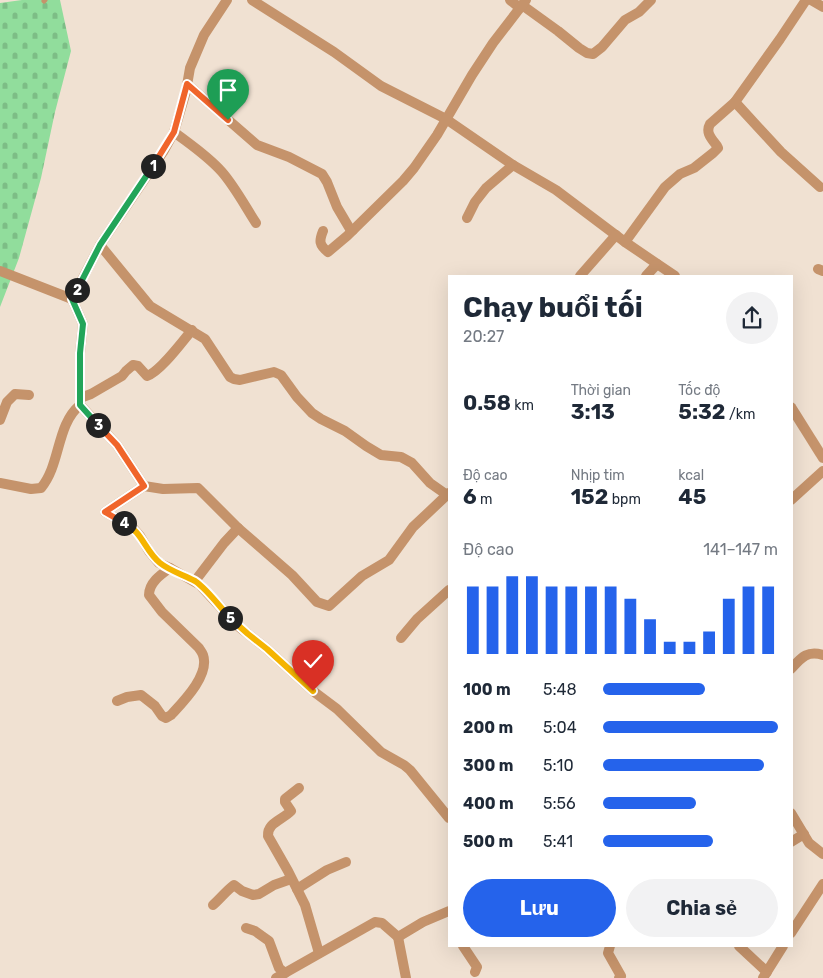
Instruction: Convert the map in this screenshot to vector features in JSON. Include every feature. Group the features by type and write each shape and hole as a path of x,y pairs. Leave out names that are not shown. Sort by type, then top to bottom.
{"street":[{"path":"72,299 100,245 174,132 190,68 204,35 228,0"},
{"path":"252,0 334,52 381,86 446,119 513,165 556,190 616,236 674,275"},
{"path":"510,0 523,4 579,48 593,54 602,47 625,20 639,12 651,0"},
{"path":"625,242 664,187 680,174 694,168 718,148 708,132 710,124 735,102 806,0"},
{"path":"811,0 823,7"},
{"path":"323,231 319,239 322,247 328,252 403,181 437,135 493,43 523,4"},
{"path":"187,84 257,145 289,157 322,174 337,207 350,229 353,230"},
{"path":"735,102 781,152 820,187"},
{"path":"174,132 223,173 256,223"},
{"path":"467,218 475,202 486,188 513,165"},
{"path":"581,275 616,236"},
{"path":"100,245 150,306 206,339 227,372 234,379 240,380 274,372 281,375 297,397 312,413 345,431 381,455 401,457 412,463 430,482 448,494 413,528 389,560 362,576 329,606 317,602 292,575 238,528 198,488 162,489 144,486 105,512 133,528 160,562 200,585 238,626 267,649 313,691 337,709 381,752 410,770 448,817"},
{"path":"647,275 658,264"},
{"path":"0,271 72,299 83,324 80,353 80,402 117,445 144,486"},
{"path":"0,483 31,489 41,488 51,471 66,425 80,402 122,376 133,365 138,366 147,376 151,374 168,358 192,330"},
{"path":"0,420 7,402 15,394 29,395"},
{"path":"793,410 823,458"},
{"path":"793,498 823,471"},
{"path":"195,581 238,528"},
{"path":"117,701 141,695 166,718 193,691 204,666 203,655 199,648 162,612 149,595 151,585 170,568"},
{"path":"401,638 417,619 448,591"},
{"path":"793,668 801,658 814,652 823,655"},
{"path":"299,788 285,799 291,810 270,826 268,836 297,889 320,953"},
{"path":"793,816 809,843 823,854"},
{"path":"793,841 804,834"},
{"path":"297,889 327,870 346,862"},
{"path":"213,905 234,885 242,891 259,894 274,885 292,879"},
{"path":"793,930 823,884"},
{"path":"398,937 423,922 448,911"},
{"path":"246,928 269,941 281,976 376,922 382,924 398,937 406,978"},
{"path":"464,947 477,967 475,972"},
{"path":"610,947 608,953 621,976 619,978"},
{"path":"740,947 765,975 782,947"}],"green space":[{"path":"22,0 60,0 71,51 55,112 41,178 19,258 0,307 0,3"}],"route":[{"path":"228,120 187,84 174,132 100,245 72,299 83,324 80,353 80,405 117,445 144,486 105,512 133,528 160,562 200,585 238,626 267,649 313,691"}]}
